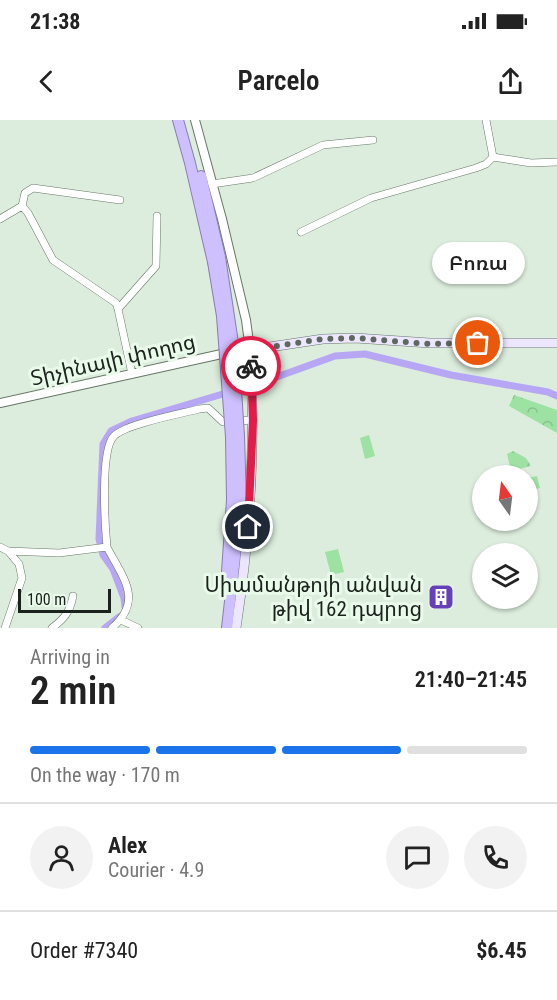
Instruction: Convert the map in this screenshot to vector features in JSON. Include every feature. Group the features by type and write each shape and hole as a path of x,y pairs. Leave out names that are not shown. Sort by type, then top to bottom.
{"highway":[{"path":"178,120 217,260"},
{"path":"185,120 205,191 233,343 235,436 226,580 220,628"},
{"path":"227,628 242,503 235,436"}],"main road":[{"name":"Տիչինայի փողոց","path":"250,350 323,339 355,338 430,344 557,343"},
{"path":"236,628 242,594 250,504 253,398 250,350"}],"street":[{"path":"195,120 246,320 250,350"},
{"path":"486,120 494,158"},
{"path":"212,184 253,178 323,145 373,140"},
{"path":"300,232 371,198 476,168 494,158 531,163 557,162"},
{"path":"0,219 22,206 25,194 33,188 120,200"},
{"path":"22,206 53,260 116,303 132,374"},
{"path":"118,309 156,266 157,216"},
{"name":"Տիչինայի փողոց","path":"0,403 235,351 250,350"},
{"path":"112,628 128,611 130,601 129,594 103,548 106,456 115,435 133,427 208,408 223,422 253,420"},
{"path":"0,547 8,551 59,554 103,548"},
{"path":"5,628 22,578 19,564 8,551"},
{"path":"52,628 70,609 72,596"},
{"path":"121,620 138,628"}],"green space":[{"path":"514,395 557,410 557,433 509,406"},
{"path":"369,435 375,456 365,459 360,438"},
{"path":"513,451 526,458 530,465 510,465 507,454"},
{"path":"338,549 344,572 331,575 325,552"}],"waterway":[{"path":"125,607 113,569 103,555 99,539 103,444 111,431 132,421 260,383 335,356 365,354 451,375 548,392 557,396"},
{"path":"105,628 119,617"}],"way so far":[{"path":"251,366 250,350 323,339 355,338 430,344 478,343"}],"place":[{"name":"Բոռա","path":"478,343"},
{"name":"Սիամանթոյի անվան թիվ 162 դպրոց","path":"441,597"}],"route":[{"path":"248,527 253,420 251,366"}]}
